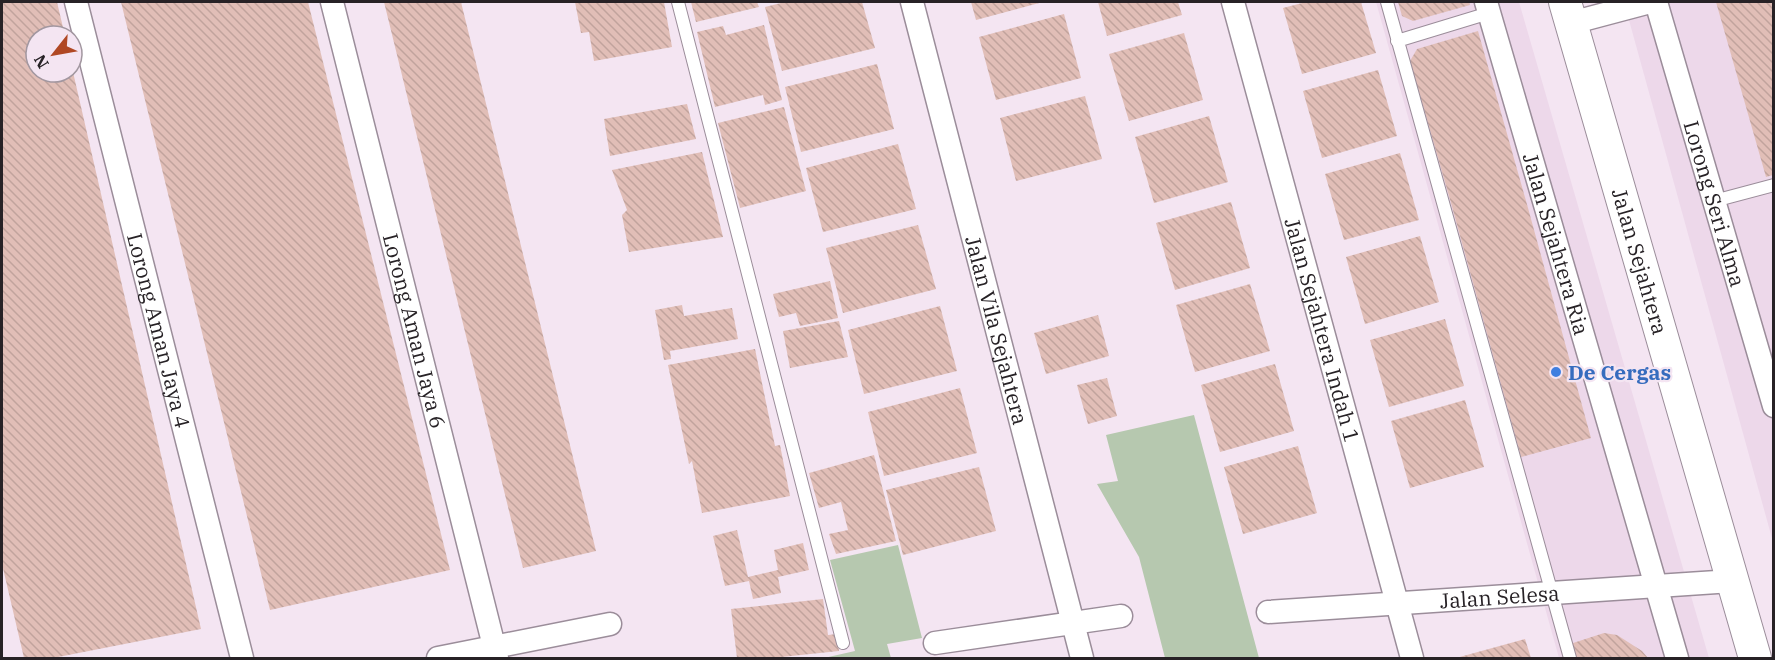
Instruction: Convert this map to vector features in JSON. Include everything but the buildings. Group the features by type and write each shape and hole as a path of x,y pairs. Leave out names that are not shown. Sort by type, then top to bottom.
{"main road":[{"name":"Jalan Sejahtera","path":"1568,12 1755,658"}],"street":[{"name":"Lorong Aman Jaya 4","path":"76,2 242,658"},
{"name":"Lorong Aman Jaya 6","path":"332,2 496,653"},
{"name":"Jalan Vila Sejahtera","path":"912,2 1082,658"},
{"name":"Jalan Sejahtera Indah 1","path":"1233,2 1412,658"},
{"path":"1568,12 1650,2"},
{"name":"Lorong Seri Alma","path":"1656,2 1773,406"},
{"name":"Jalan Sejahtera Ria","path":"1488,7 1677,658"},
{"name":"Jalan Selesa","path":"1268,612 1732,580"},
{"path":"935,643 1121,616"},
{"path":"438,658 496,653 610,624"}],"lane":[{"path":"678,2 843,643"},
{"path":"1387,2 1570,658"},
{"path":"1397,41 1488,7"},
{"path":"1714,201 1773,185"}],"shaded area":[{"path":"1376,2 1519,2 1709,658 1559,658"},
{"path":"1624,2 1773,2 1773,542"}],"green space":[{"path":"1194,415 1259,658 1165,658 1139,557 1097,484 1118,481 1106,435"},
{"path":"898,545 922,638 887,644 891,658 824,658 855,651 830,560"}],"place":[{"name":"De Cergas","path":"1556,372"}]}
